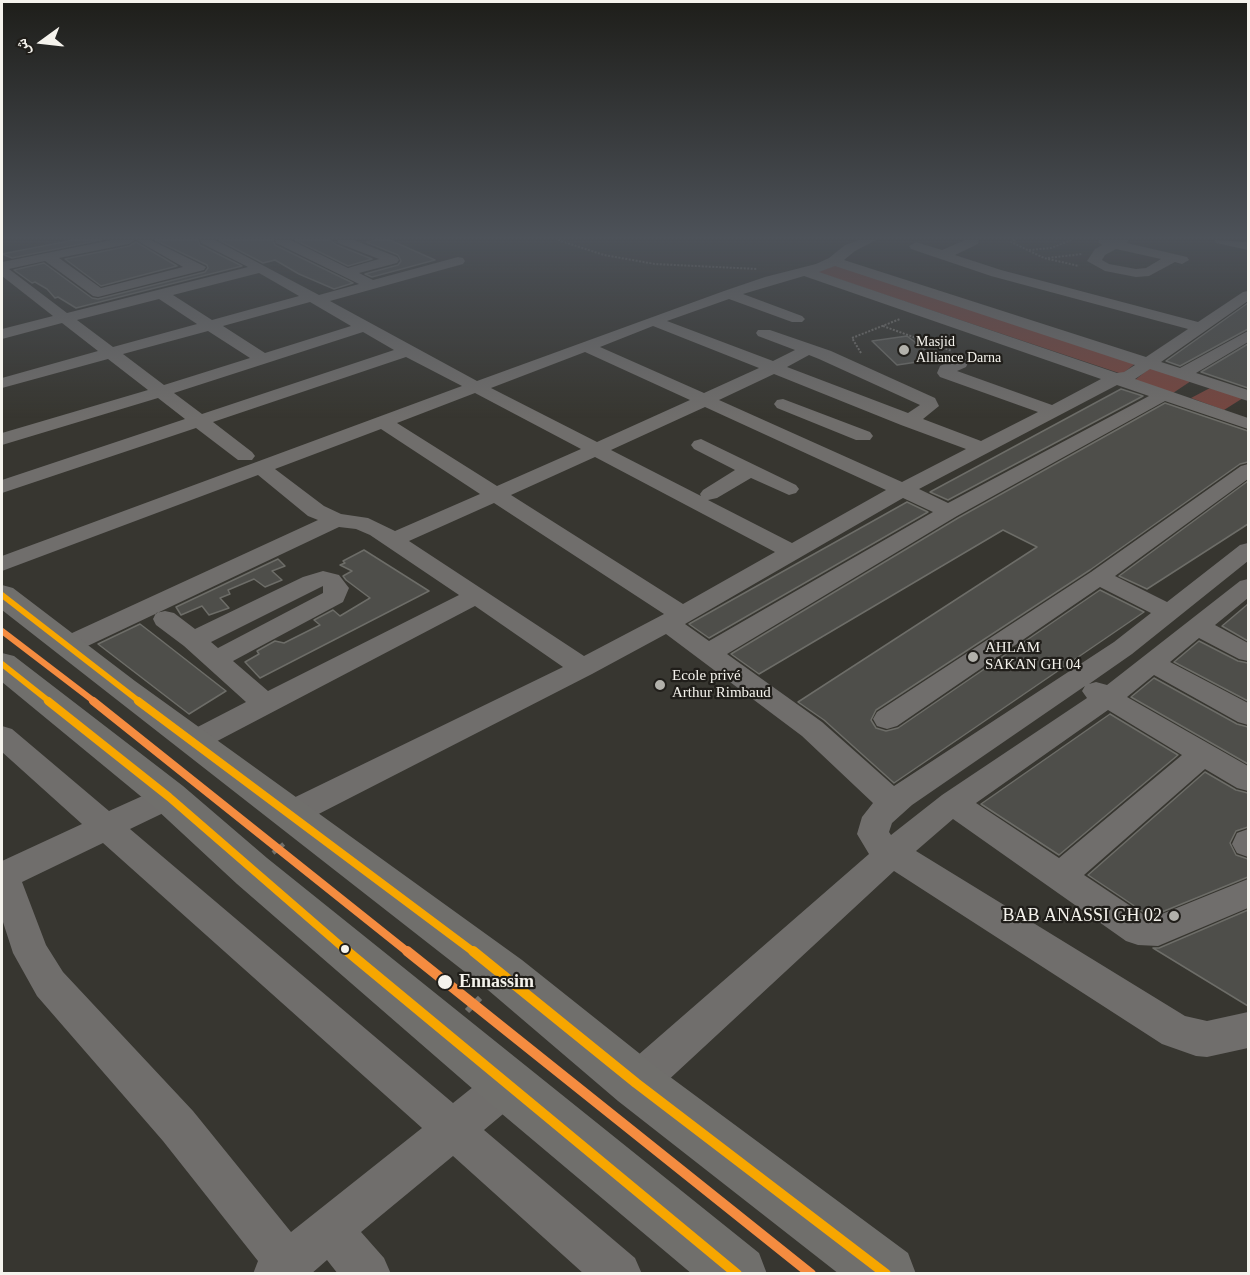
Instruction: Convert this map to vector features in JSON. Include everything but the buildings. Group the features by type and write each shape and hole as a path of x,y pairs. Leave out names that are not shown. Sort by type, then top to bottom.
{"main road":[{"path":"2,595 505,975 636,1083 887,1274"},
{"path":"2,664 170,797 252,871 738,1274"}],"street":[{"path":"41,300 252,461 304,504 336,520 360,523 378,530 583,668"},
{"path":"48,305 71,300"},
{"path":"2,334 145,300"},
{"path":"170,300 263,359"},
{"path":"2,383 309,300"},
{"path":"317,300 407,351 475,382 799,548"},
{"path":"2,549 714,300"},
{"path":"744,300 796,319"},
{"path":"884,300 1248,424"},
{"path":"954,300 1248,396"},
{"path":"1096,300 1200,327"},
{"path":"300,819 738,585 900,491 1117,378 1129,376 1241,300"},
{"path":"653,321 982,448"},
{"path":"2,439 161,392 363,327"},
{"path":"764,333 808,349 929,402 930,405 826,456"},
{"path":"1182,374 1248,336"},
{"path":"585,346 948,511"},
{"path":"393,540 773,368 808,349"},
{"path":"2,487 407,351"},
{"path":"960,363 946,370 946,373 1053,411"},
{"path":"709,653 948,511 1204,381"},
{"path":"2,564 252,461 381,421 475,382"},
{"path":"1228,416 1248,403"},
{"path":"783,404 863,436"},
{"path":"381,421 494,494 675,619 709,653 812,729 893,803"},
{"path":"701,445 789,489"},
{"path":"602,446 710,494 799,548"},
{"path":"710,494 749,470"},
{"path":"887,719 1099,577 1248,470"},
{"path":"68,645 336,520"},
{"path":"1247,553 1123,648 893,803 878,817 873,834 880,844 892,853 1174,1030 1196,1038 1207,1039 1248,1030"},
{"path":"1099,577 1168,612"},
{"path":"193,640 311,582 323,578 331,580 337,588 334,597 216,660"},
{"path":"636,1083 928,821 1107,698 1196,626 1244,594"},
{"path":"194,741 476,596"},
{"path":"165,619 193,640 265,704"},
{"path":"1196,626 1248,653"},
{"path":"1152,663 1248,714"},
{"path":"1076,679 1248,780"},
{"path":"2,736 619,1274"},
{"path":"1059,877 1203,754"},
{"path":"170,797 2,875 31,953 50,984 178,1126 282,1268 507,1084"},
{"path":"953,803 1138,930 1158,931 1248,892"},
{"path":"330,1229 368,1274"}],"path":[{"path":"863,357 851,339 922,311"},
{"path":"882,326 955,352 960,357 960,363"},
{"path":"252,871 300,819"},
{"path":"445,1032 505,975"}],"shaded area":[{"path":"899,300 942,300 1136,363 1122,374"},
{"path":"1150,368 1191,381 1173,393 1135,380"},
{"path":"1210,388 1243,398 1224,410 1191,398"}],"transit line":[{"path":"2,595 123,689 505,975 636,1083 886,1274"},
{"path":"2,631 35,654 811,1274"},
{"path":"2,664 169,797 252,871 737,1274"}],"place":[{"name":"Masjid Alliance Darna","path":"904,350"},
{"name":"AHLAM SAKAN GH 04","path":"973,657"},
{"name":"Ecole privé Arthur Rimbaud","path":"660,685"},
{"name":"BAB ANASSI GH 02","path":"1174,916"},
{"name":"Ennassim","path":"445,982"}]}
